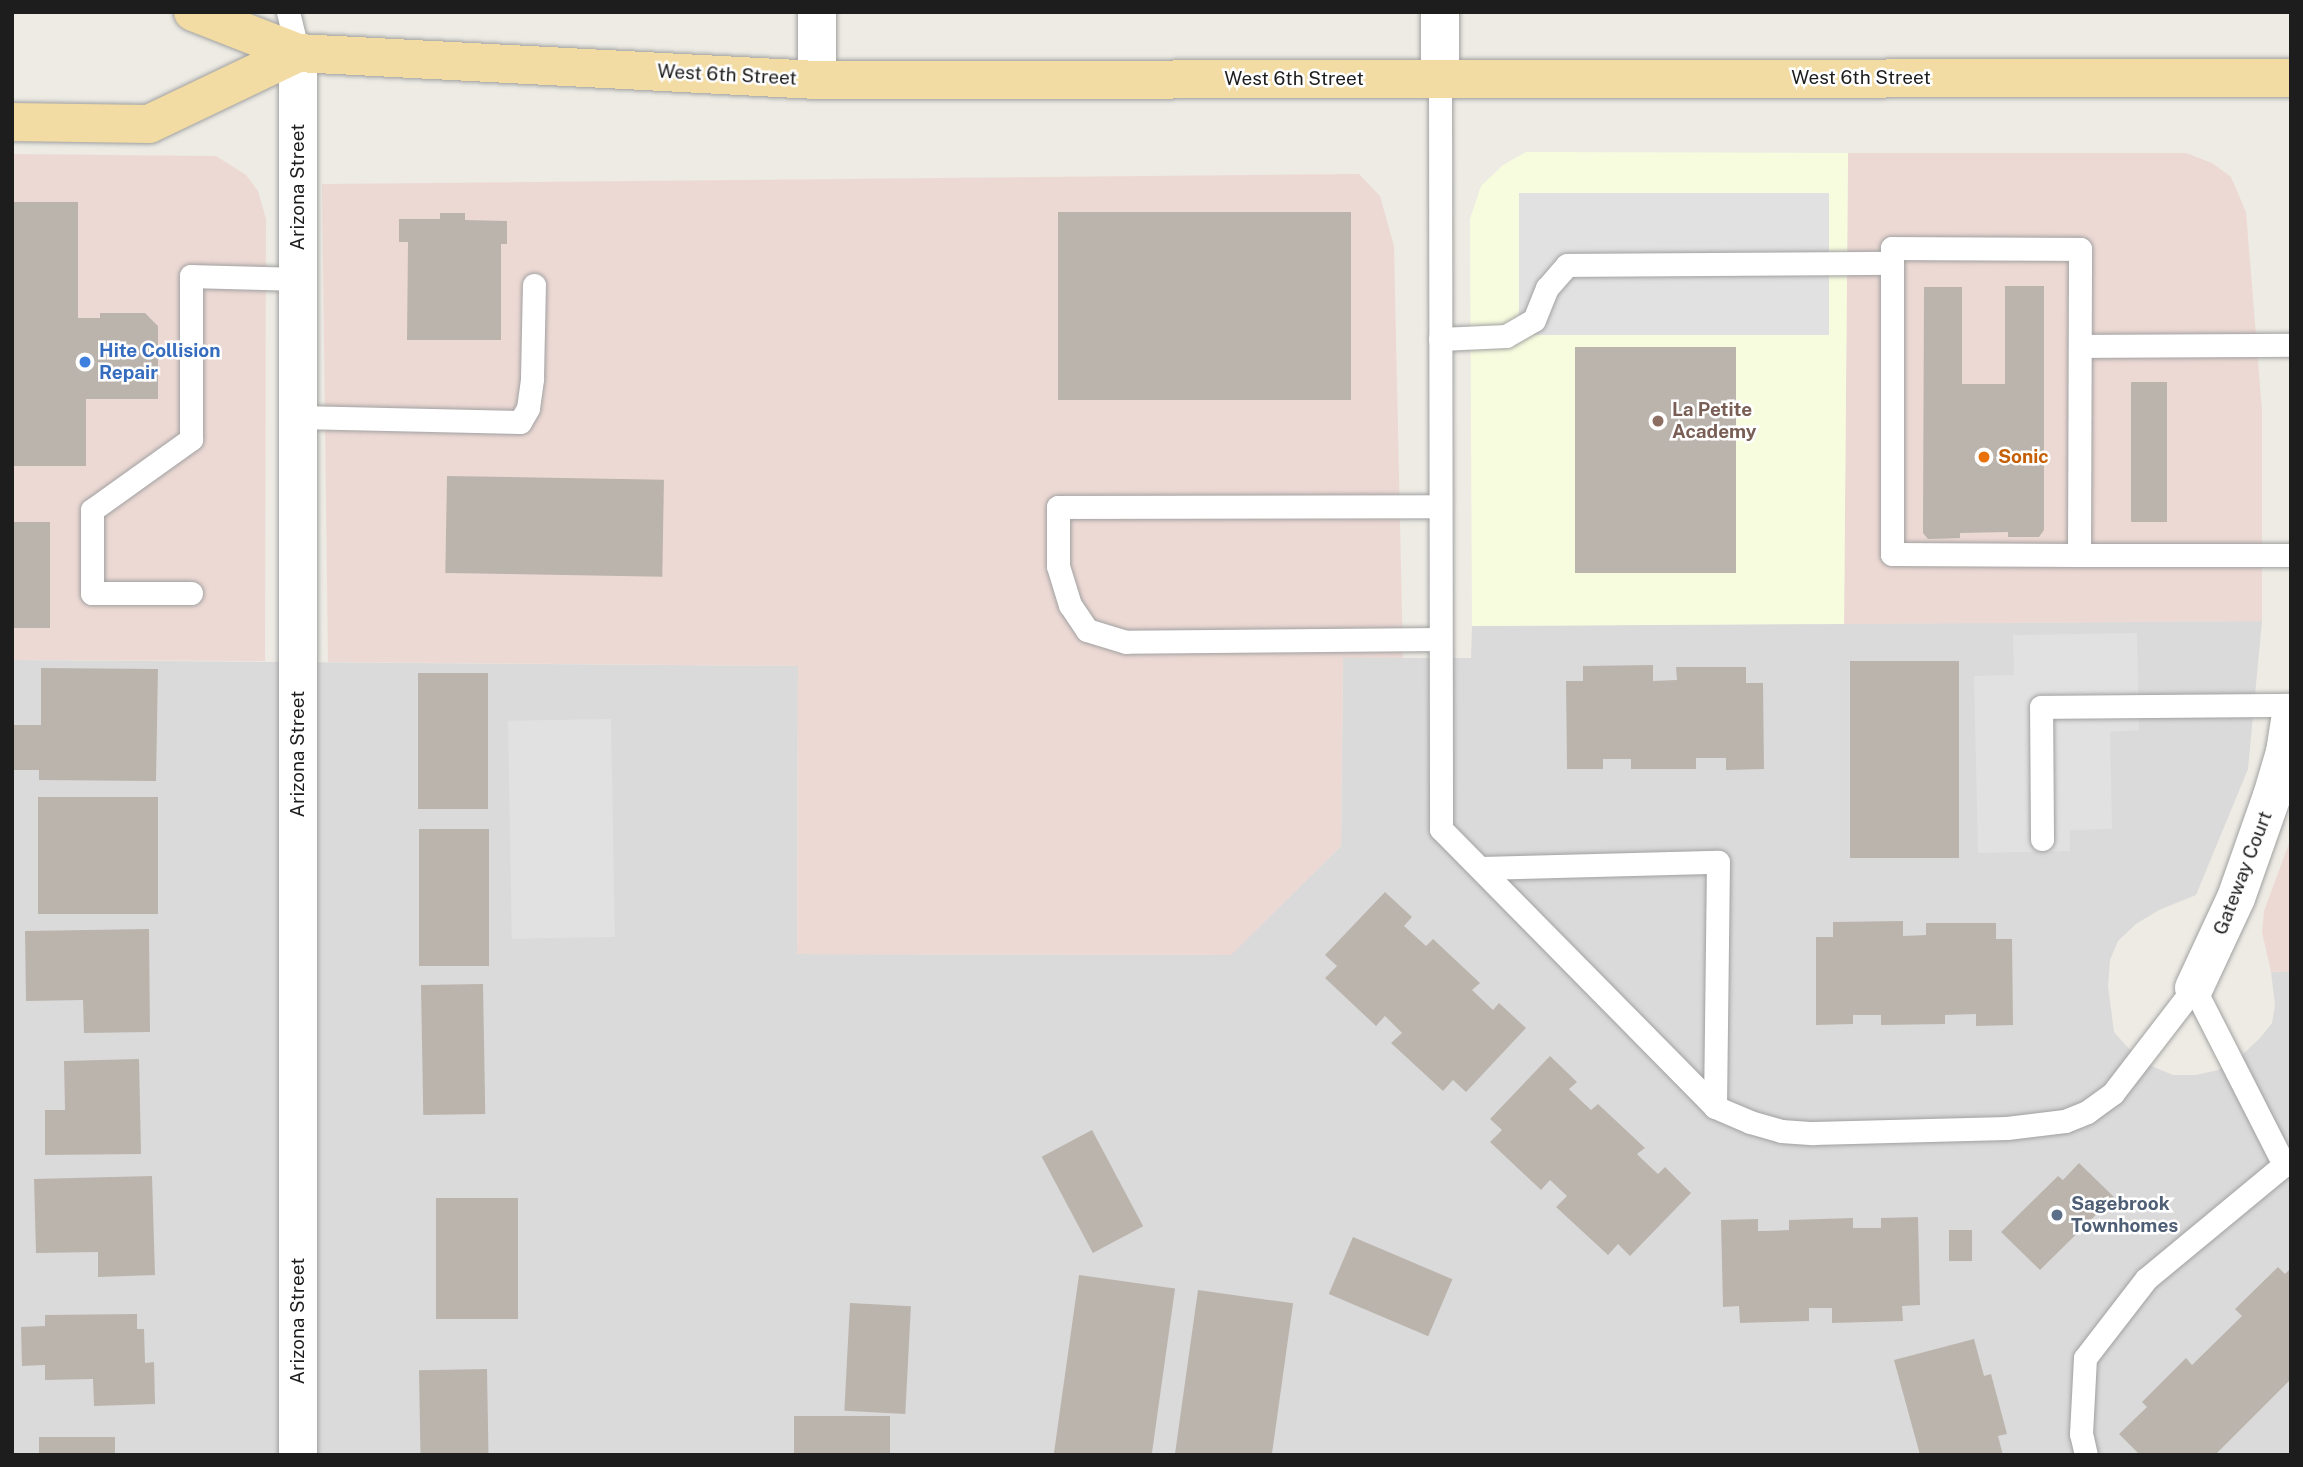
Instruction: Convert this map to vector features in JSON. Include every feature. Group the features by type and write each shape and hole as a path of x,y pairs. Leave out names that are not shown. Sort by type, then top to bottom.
{"main road":[{"name":"West 6th Street","path":"193,12 298,53 817,80 2291,78"},
{"name":"West 6th Street","path":"12,122 149,124 298,53"}],"street":[{"path":"817,12 817,80"},
{"path":"1440,12 1440,79"},
{"name":"Arizona Street","path":"298,53 298,1455"},
{"name":"Gateway Court","path":"2194,988 2236,898 2259,834 2285,752 2291,714"}],"lane":[{"path":"288,12 298,53"},
{"path":"298,53 306,12"},
{"path":"1440,79 1441,829 1715,1107 1764,1127 1813,1133 2007,1128 2065,1121 2087,1112 2113,1093 2194,988 2287,1165 2146,1279 2085,1358 2081,1434 2086,1455"},
{"path":"2079,555 2080,249 1892,248 1892,554 2079,555 2291,555"},
{"path":"1440,339 1506,336 1534,320 1547,288 1567,265 1892,263"},
{"path":"191,593 92,593 92,510 191,439 191,276 298,279"},
{"path":"298,417 520,422 528,408 532,378 534,285"},
{"path":"2080,346 2291,345"},
{"path":"1439,639 1126,642 1087,630 1070,605 1058,566 1058,507 1440,506"},
{"path":"2042,839 2041,707 2291,705"},
{"path":"1481,868 1718,862 1715,1107"}],"shaded area":[{"name":"La Petite Academy","path":"1526,152 1848,153 1844,624 1472,626 1470,219 1481,186 1503,165"},
{"path":"1848,153 2186,153 2212,163 2231,177 2246,212 2262,410 2262,621 1844,624"},
{"path":"12,154 216,156 246,175 258,191 266,219 265,661 12,660"},
{"path":"1359,174 1380,196 1394,246 1403,658 1343,658 1341,846 1231,955 797,954 798,666 328,662 322,184"},
{"path":"1519,193 1829,193 1829,335 1519,335"},
{"path":"2262,621 2248,769 2196,895 2159,910 2136,924 2118,941 2110,960 2108,986 2114,1032 2130,1050 2149,1065 2173,1075 2196,1075 2218,1070 2241,1056 2260,1038 2272,1023 2275,1005 2271,972 2291,971 2291,1455 12,1455 12,660 798,666 797,954 1230,955 1341,846 1343,658 1471,658 1472,626"},
{"path":"2137,633 2139,730 2110,732 2112,829 2070,830 2070,851 1978,853 1974,676 2014,675 2013,635"},
{"path":"611,719 615,937 512,939 508,721"},
{"path":"2291,838 2291,971 2271,972 2262,932 2264,911"}],"building":[{"name":"Hite Collision Repair","path":"12,202 78,202 78,318 100,318 100,313 145,313 158,326 158,399 86,399 86,466 12,466"},
{"path":"1058,212 1351,212 1351,400 1058,400"},
{"path":"440,213 465,213 465,220 507,221 507,244 501,244 501,340 407,340 408,242 399,242 399,219 440,219"},
{"name":"Sonic","path":"2005,286 2044,286 2044,530 2039,537 2008,537 2008,532 1960,533 1960,538 1928,539 1923,533 1924,287 1962,287 1962,384 2005,384"},
{"path":"1575,347 1736,347 1736,573 1575,573"},
{"path":"2131,382 2167,382 2167,522 2131,522"},
{"path":"447,476 664,480 662,577 445,573"},
{"path":"12,522 50,522 50,628 12,628"},
{"path":"1850,661 1959,661 1959,858 1850,858"},
{"path":"1653,665 1653,681 1677,680 1676,667 1746,667 1746,683 1763,683 1764,769 1726,770 1726,758 1696,758 1696,769 1631,769 1631,759 1603,759 1603,769 1567,769 1566,681 1583,681 1583,666"},
{"path":"41,668 158,669 156,781 39,780 39,770 12,770 12,725 41,725"},
{"path":"418,673 488,673 488,809 418,809"},
{"path":"38,797 158,797 158,914 38,914"},
{"path":"419,829 489,829 489,966 419,966"},
{"path":"1385,892 1412,917 1404,926 1426,946 1433,939 1480,983 1472,990 1493,1010 1499,1003 1526,1028 1466,1092 1453,1080 1443,1091 1391,1043 1402,1033 1385,1016 1376,1026 1325,978 1337,966 1325,955"},
{"path":"1903,921 1903,936 1926,935 1926,923 1996,923 1996,939 2012,939 2013,1025 1976,1026 1976,1014 1945,1015 1945,1024 1881,1025 1881,1015 1853,1015 1853,1024 1816,1025 1816,937 1833,937 1833,922"},
{"path":"149,929 150,1032 84,1033 83,1000 26,1001 25,931"},
{"path":"483,984 485,1114 423,1115 421,985"},
{"path":"1550,1056 1577,1082 1569,1089 1574,1094 1591,1110 1598,1104 1645,1148 1637,1154 1643,1160 1658,1174 1665,1167 1691,1193 1630,1256 1618,1244 1608,1255 1556,1207 1567,1196 1550,1180 1541,1190 1490,1142 1502,1130 1490,1119"},
{"path":"139,1059 141,1154 45,1155 45,1110 65,1110 64,1061"},
{"path":"1092,1130 1143,1226 1093,1253 1042,1157"},
{"name":"Sagebrook Townhomes","path":"2079,1163 2114,1197 2040,1270 2001,1232 2058,1176 2063,1180"},
{"path":"152,1176 155,1275 98,1277 98,1252 36,1253 34,1179"},
{"path":"436,1198 518,1198 518,1319 436,1319"},
{"path":"1918,1217 1920,1305 1902,1306 1903,1321 1832,1323 1832,1308 1809,1308 1809,1321 1740,1323 1739,1306 1723,1307 1721,1220 1758,1219 1758,1231 1765,1231 1789,1230 1789,1220 1853,1218 1853,1228 1881,1228 1881,1218"},
{"path":"1949,1230 1972,1230 1972,1261 1949,1261"},
{"path":"1353,1237 1452,1279 1428,1336 1329,1294"},
{"path":"2278,1267 2285,1274 2291,1268 2291,1379 2215,1455 2140,1455 2119,1434 2147,1407 2142,1402 2186,1358 2192,1365 2242,1316 2235,1309"},
{"path":"1079,1275 1175,1288 1152,1455 1054,1454"},
{"path":"1198,1290 1293,1303 1272,1455 1175,1454"},
{"path":"850,1303 911,1306 905,1414 844,1411"},
{"path":"137,1314 137,1329 144,1329 145,1363 154,1362 155,1404 94,1406 93,1379 45,1380 45,1365 22,1366 21,1327 45,1326 45,1315"},
{"path":"1974,1339 1984,1376 1991,1374 2007,1434 1998,1436 2003,1455 1920,1455 1894,1360"},
{"path":"487,1369 489,1455 420,1455 419,1370"},
{"path":"794,1416 890,1416 890,1455 794,1455"},
{"path":"39,1437 115,1437 115,1455 39,1455"}],"place":[{"name":"Hite Collision Repair","path":"85,362"},
{"name":"La Petite Academy","path":"1658,421"},
{"name":"Sonic","path":"1984,457"},
{"name":"Sagebrook Townhomes","path":"2057,1215"}]}
